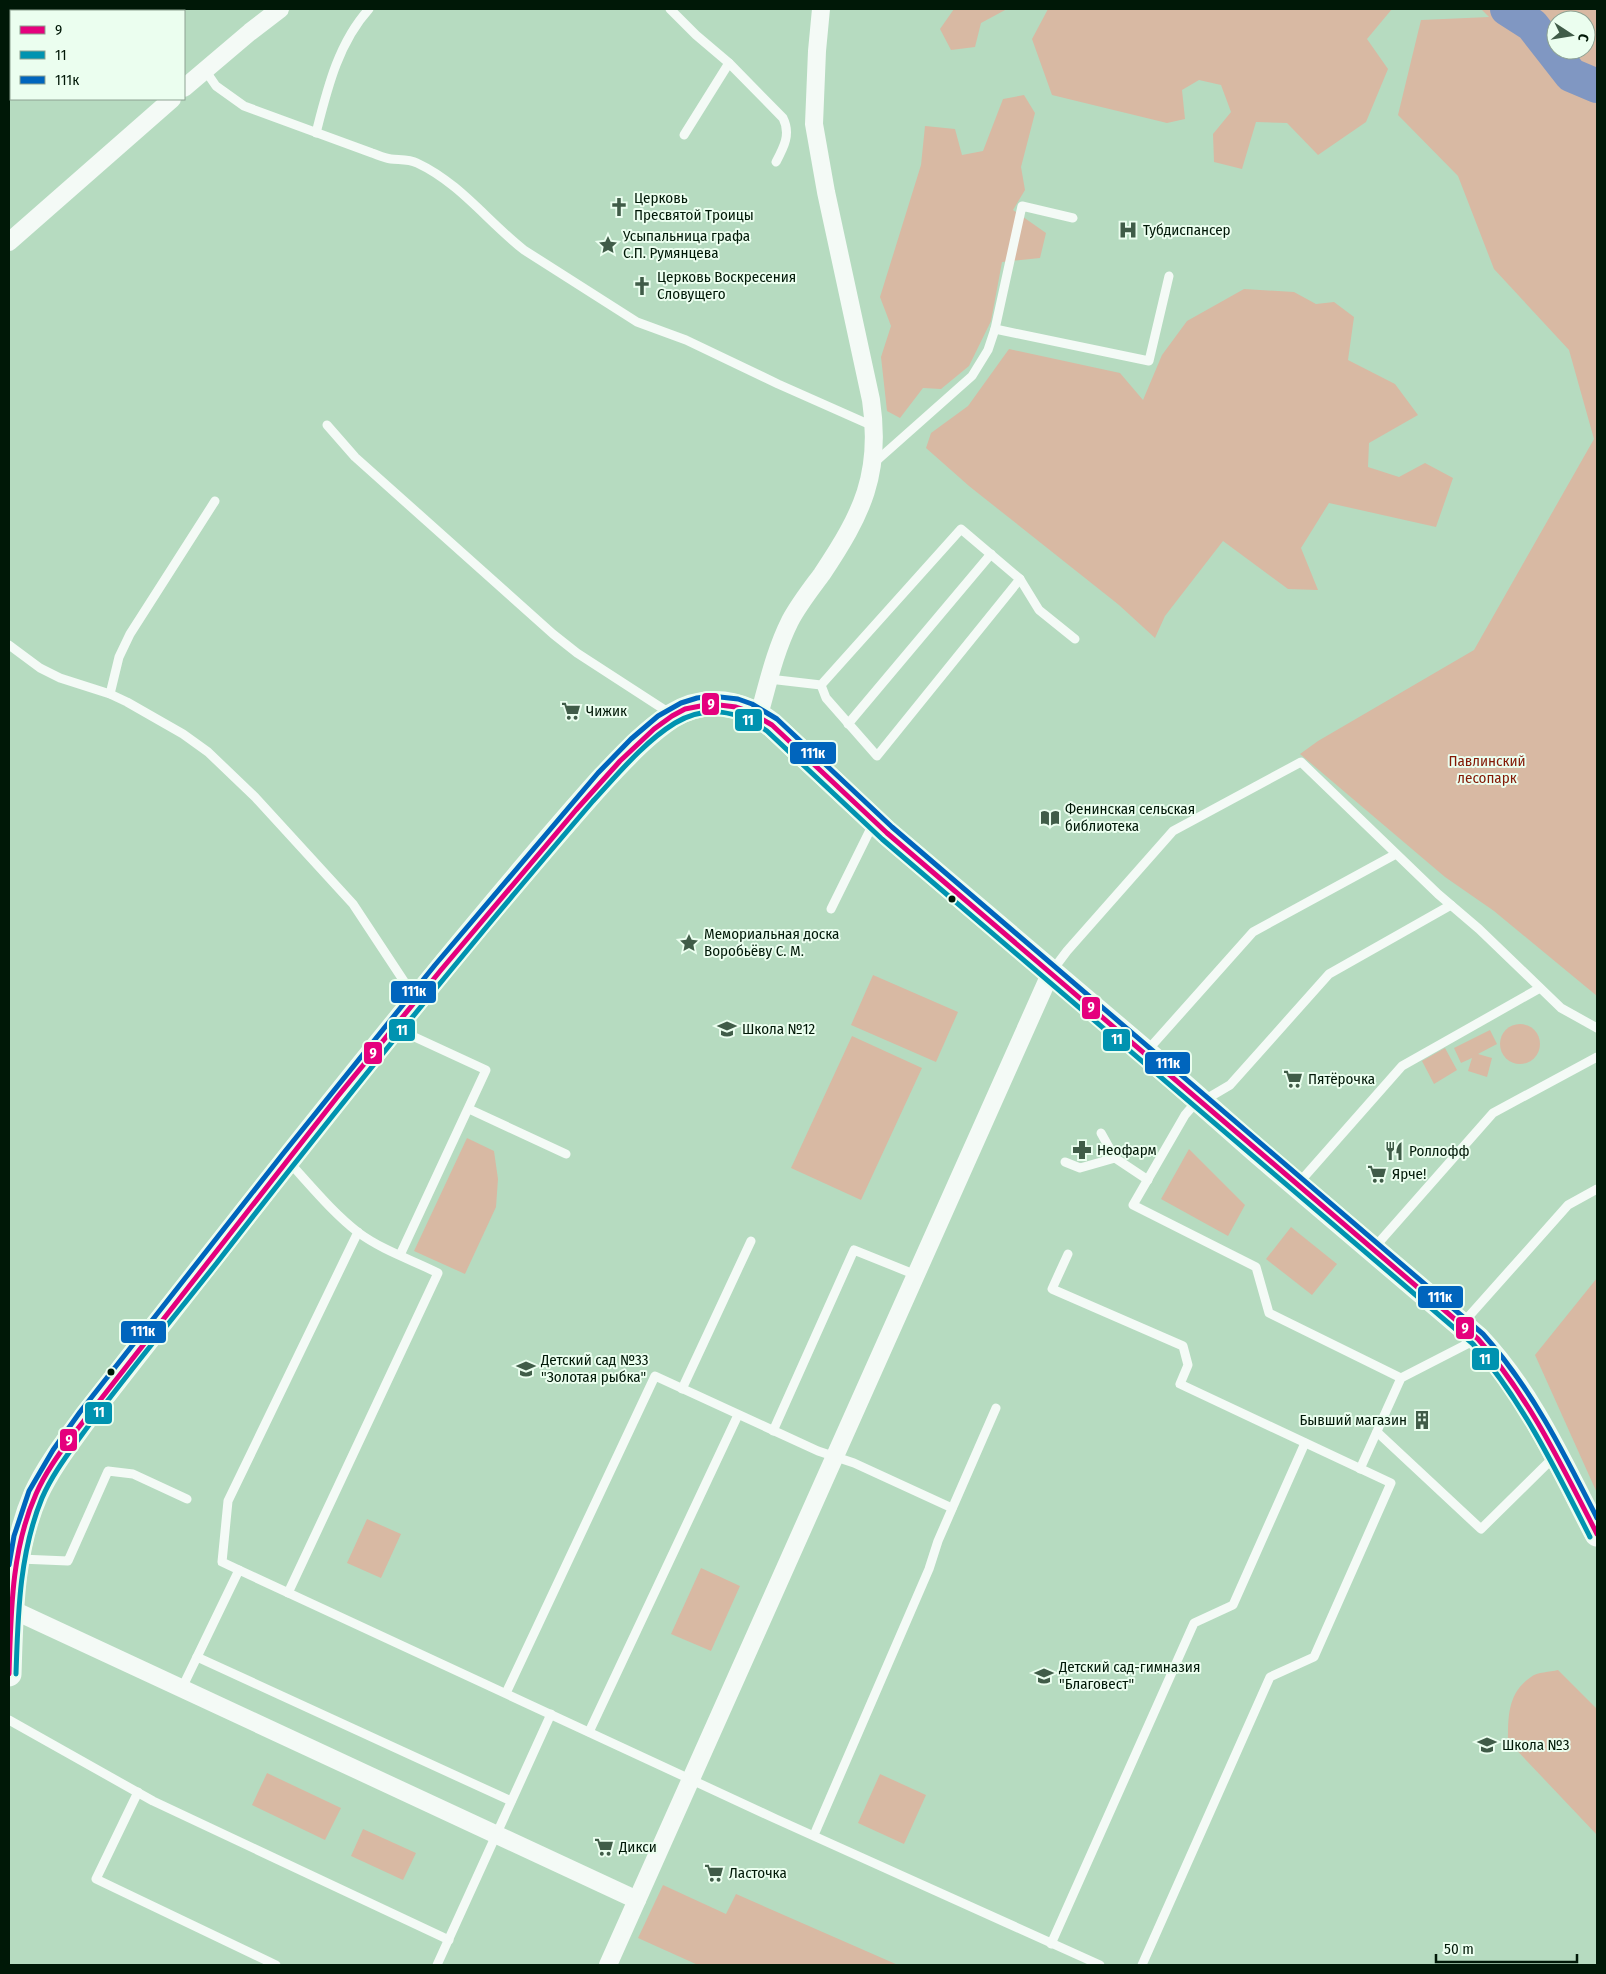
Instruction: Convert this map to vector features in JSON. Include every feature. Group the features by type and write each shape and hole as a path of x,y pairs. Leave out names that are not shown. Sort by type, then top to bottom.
{"main road":[{"path":"9,1674 11,1609 17,1559 30,1510 37,1493 58,1457 86,1417 394,1027 590,793 624,757 653,730 673,715 694,705 715,702 744,708 759,715 789,740 875,821 1470,1332 1497,1359 1512,1380 1556,1455 1597,1534"}],"street":[{"path":"185,87 280,9"},
{"path":"759,715 776,652 791,620 843,542 862,504 874,463 875,428 871,400 824,185 814,124 817,51 822,9"},
{"path":"9,242 171,100"},
{"path":"608,1965 1051,972"},
{"path":"11,1609 637,1900"}],"lane":[{"path":"316,133 326,93 344,46 369,9"},
{"path":"670,9 696,35 729,63 783,118 787,127 786,142 776,162"},
{"path":"684,135 729,63"},
{"path":"205,70 216,86 227,96 244,106 372,154 390,159 410,160 417,163 452,185 476,205 509,239 524,250 637,322 686,340 875,428"},
{"path":"874,463 972,376 988,350 996,329 1022,206 1073,218"},
{"path":"996,329 1149,361 1169,276"},
{"path":"327,424 355,457 553,634 577,653 673,715"},
{"path":"110,694 119,657 130,634 215,501"},
{"path":"820,685 961,529 1020,578 1039,610 1075,639"},
{"path":"848,724 991,554"},
{"path":"820,685 826,698 877,756 1020,578"},
{"path":"9,645 40,668 60,678 110,694 183,734 228,770 354,904 416,1000"},
{"path":"769,679 820,685"},
{"path":"1051,972 1067,951 1173,831 1301,762 1396,854 1479,929 1561,1008 1597,1028"},
{"path":"831,909 875,821"},
{"path":"1146,1052 1253,932 1396,854"},
{"path":"1401,1378 1269,1313 1256,1266 1133,1204 1185,1114 1230,1085 1329,974 1451,905"},
{"path":"1297,1185 1402,1066 1540,988"},
{"path":"394,1027 486,1070 400,1255"},
{"path":"1373,1248 1493,1113 1597,1057"},
{"path":"468,1108 566,1154"},
{"path":"1101,1133 1115,1158 1148,1180"},
{"path":"1065,1162 1080,1168 1115,1158"},
{"path":"288,1160 322,1199 358,1232 376,1244 438,1273 288,1593"},
{"path":"1360,1469 1401,1378 1470,1332 1568,1205 1597,1189"},
{"path":"358,1232 228,1502 222,1562 1100,1965"},
{"path":"682,1389 751,1241"},
{"path":"773,1431 854,1250 916,1275"},
{"path":"1068,1254 1052,1289 1182,1346 1188,1365 1180,1384 1390,1483 1314,1656 1270,1677 1142,1965"},
{"path":"506,1693 655,1376 773,1431 854,1463 952,1508"},
{"path":"814,1835 929,1569 938,1540 996,1408"},
{"path":"589,1732 738,1415"},
{"path":"1377,1432 1481,1529 1556,1455"},
{"path":"1051,1944 1194,1623 1233,1605 1305,1443"},
{"path":"17,1559 68,1561 108,1471 133,1474 187,1499"},
{"path":"182,1688 239,1570"},
{"path":"196,1657 512,1801"},
{"path":"437,1965 550,1714"},
{"path":"9,1720 153,1801 449,1940"},
{"path":"138,1792 96,1879 276,1965"}],"green space":[{"path":"954,9 1007,9 981,23 975,47 951,50 940,29"},
{"path":"1048,9 1392,9 1367,39 1388,69 1366,122 1318,155 1287,123 1256,122 1242,169 1214,162 1213,134 1231,112 1221,85 1199,80 1182,90 1185,119 1167,123 1052,95 1032,39"},
{"name":"Павлинский лесопарк","path":"1481,9 1597,9 1597,996 1494,911 1445,877 1300,754 1318,741 1474,650 1594,439 1569,350 1494,269 1458,176 1398,115 1421,20 1489,17"},
{"path":"1024,95 1035,113 1021,167 1025,190 1013,210 1046,233 1040,258 1002,262 991,321 969,366 941,389 923,388 900,418 887,411 881,357 891,326 880,297 921,165 925,126 955,129 962,155 983,151 1003,99"},
{"path":"1244,289 1294,292 1316,304 1334,302 1354,317 1348,360 1395,384 1418,415 1369,443 1368,467 1399,477 1425,463 1453,478 1436,527 1329,503 1301,548 1318,590 1288,589 1223,541 1165,616 1155,638 1119,605 969,486 926,448 931,433 968,406 1009,349 1120,373 1143,400 1162,355 1187,321"},
{"path":"873,975 958,1012 936,1062 851,1025"},
{"path":"1524,1024 1531,1027 1537,1033 1540,1044 1539,1052 1531,1061 1524,1064 1516,1064 1509,1061 1501,1052 1500,1040 1503,1033 1512,1025"},
{"path":"1490,1030 1497,1044 1478,1054 1492,1058 1487,1077 1468,1071 1472,1058 1461,1063 1454,1048"},
{"path":"852,1036 922,1068 861,1200 791,1168"},
{"path":"1445,1048 1457,1070 1434,1084 1422,1061"},
{"path":"467,1138 494,1151 498,1179 496,1207 465,1274 414,1251"},
{"path":"1189,1149 1245,1205 1228,1236 1161,1199"},
{"path":"1291,1227 1337,1264 1312,1295 1266,1259"},
{"path":"1597,1278 1597,1493 1535,1355"},
{"path":"367,1519 401,1534 381,1578 347,1563"},
{"path":"701,1568 740,1586 711,1651 671,1634"},
{"path":"1558,1670 1597,1709 1597,1835 1508,1741 1509,1714 1518,1690 1523,1683 1534,1675"},
{"path":"267,1773 341,1808 325,1840 252,1805"},
{"path":"880,1774 926,1795 904,1844 858,1823"},
{"path":"363,1829 416,1853 403,1880 351,1856"},
{"path":"663,1885 726,1914 736,1894 898,1965 698,1965 638,1938"}],"waterway":[{"path":"1507,9 1532,25 1571,75 1597,86"}],"transit line":[{"name":"111к","path":"9,1565 14,1536 29,1491 53,1450 80,1412 282,1155 435,965 598,773 631,739 658,716 681,703 711,696 738,699 752,704 777,719 892,827 1483,1334 1501,1355 1532,1399 1597,1518"},
{"name":"9","path":"9,1674 14,1582 22,1537 36,1494 72,1436 338,1096 576,810 620,761 654,729 685,709 711,704 736,707 748,711 772,725 887,833 1478,1339 1529,1408 1597,1534"},
{"name":"11","path":"16,1674 24,1563 34,1519 42,1498 58,1468 129,1373 351,1093 489,924 593,801 653,739 675,723 699,713 723,712 745,719 767,731 882,839 1473,1344 1508,1389 1538,1437 1590,1537"}],"place":[{"name":"Церковь Пресвятой Троицы","path":"619,207"},
{"name":"Тубдиспансер","path":"1128,230"},
{"name":"Усыпальница графа С.П. Румянцева","path":"608,245"},
{"name":"Церковь Воскресения Словущего","path":"642,286"},
{"name":"Чижик","path":"571,711"},
{"name":"Фенинская сельская библиотека","path":"1050,818"},
{"name":"Мемориальная доска Воробьёву С. М.","path":"689,943"},
{"name":"Школа №12","path":"727,1029"},
{"name":"Пятёрочка","path":"1293,1079"},
{"name":"Неофарм","path":"1082,1150"},
{"name":"Роллофф","path":"1394,1151"},
{"name":"Ярче!","path":"1377,1174"},
{"name":"Детский сад №33 \"Золотая рыбка\"","path":"526,1369"},
{"name":"Бывший магазин","path":"1422,1420"},
{"name":"Детский сад-гимназия \"Благовест\"","path":"1044,1676"},
{"name":"Школа №3","path":"1487,1745"},
{"name":"Дикси","path":"604,1847"},
{"name":"Ласточка","path":"714,1873"}]}
